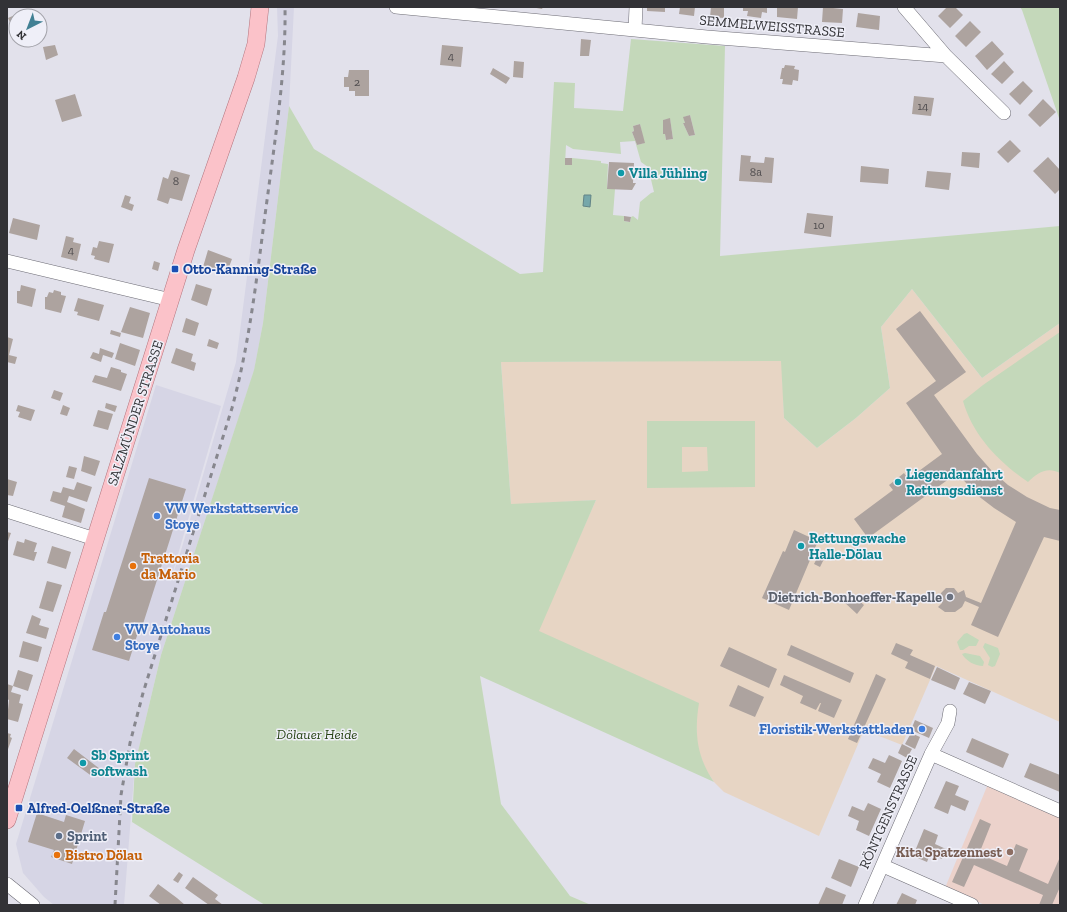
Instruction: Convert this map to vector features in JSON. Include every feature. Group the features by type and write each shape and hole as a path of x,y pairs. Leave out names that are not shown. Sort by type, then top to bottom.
{"main road":[{"name":"SALZMÜNDER STRASSE","path":"7,820 186,250 246,78 256,44 260,7"}],"street":[{"name":"SEMMELWEISSTRASSE","path":"396,7 634,30 946,56"},
{"path":"634,30 636,7"},
{"path":"904,7 946,56 1004,113"},
{"path":"7,261 171,300"},
{"path":"7,511 95,539"},
{"name":"RÖNTGENSTRASSE","path":"865,905 931,754 948,723 950,711"},
{"path":"931,754 1060,811"},
{"path":"883,864 888,868 972,905"},
{"path":"7,884 32,905"}],"shaded area":[{"path":"277,7 294,7 289,106 263,323 254,371 161,655 135,764 124,905 54,905 44,897 23,873 16,844 156,385 221,406 170,582 180,554 236,362 278,36"},
{"path":"912,289 982,378 1060,323 1060,722 936,666 902,745 864,730 819,836 724,792 714,782 706,770 697,747 696,721 698,703 537,631 596,500 511,505 501,362 782,360 784,418 817,448 856,418 890,388 881,327"},
{"name":"Kita Spatzennest","path":"988,784 1060,817 1060,905 985,905 945,888"}],"green space":[{"path":"1020,7 1060,7 1060,121 1022,10"},
{"name":"Dölauer Heide","path":"631,39 725,46 720,256 1060,226 1060,323 982,378 912,289 881,327 890,388 856,418 817,448 784,418 781,361 501,362 511,504 596,500 539,631 699,703 697,725 698,745 708,773 714,782 480,676 501,804 570,896 591,905 265,905 132,822 135,764 161,655 254,370 263,323 289,106 314,149 520,274 543,272 554,82 575,83 574,108 623,111","holes":["690,115 695,135 689,136 683,123 685,123 684,117","670,119 673,139 666,140 665,134 663,134 663,120","640,124 644,143 637,145 632,132 634,131 633,126","635,141 641,162 648,167 654,192 640,202 638,220 633,216 631,217 630,222 624,221 624,216 613,215 615,189 607,188 608,164 601,163 601,161 572,158 571,165 565,165 566,145 573,149 621,154 620,142"]},
{"path":"1060,332 1060,473 1047,470 1039,473 1028,482 1007,466 988,447 973,426 963,401 983,385"},
{"path":"647,421 755,421 755,487 647,488","holes":["682,447 707,447 708,471 682,472"]},
{"path":"967,633 979,640 976,646 969,646 963,650 960,650 957,642 964,634"},
{"path":"985,643 998,648 1000,654 995,666 992,667 988,665 990,658 983,647"},
{"path":"965,653 980,656 984,662 983,666 968,661 962,654"}],"water":[{"path":"584,195 591,195 590,207 583,206"}],"building":[{"path":"531,7 543,7 542,9"},
{"path":"647,7 665,7 665,12 647,11"},
{"path":"680,7 695,7 694,16 679,14"},
{"path":"711,7 724,7 724,18 710,17"},
{"path":"743,7 767,7 767,13 762,12 761,18 747,16 748,11 743,11"},
{"path":"777,7 798,7 797,19 777,17"},
{"path":"823,7 843,9 842,23 822,22"},
{"path":"947,7 955,7 963,15 950,28 938,16"},
{"path":"858,13 880,16 879,30 856,27"},
{"path":"970,21 981,32 966,47 955,36"},
{"path":"581,39 591,40 589,56 580,56"},
{"path":"992,41 1004,54 987,70 975,56"},
{"path":"55,45 58,55 46,60 43,48 48,48 48,46"},
{"path":"442,45 463,47 461,67 440,65"},
{"path":"514,61 524,62 523,78 513,77"},
{"path":"1004,61 1014,72 1002,84 991,74"},
{"path":"785,65 795,66 794,69 799,70 798,81 793,80 792,85 782,84 783,79 780,79 782,68 784,68"},
{"path":"493,68 510,78 506,84 490,74"},
{"path":"349,70 369,70 369,96 355,96 355,91 349,91 349,87 344,87 344,77 348,77"},
{"path":"1023,81 1033,91 1020,105 1009,94"},
{"path":"75,94 82,116 62,122 55,100"},
{"path":"914,96 934,98 931,116 912,114"},
{"path":"1043,99 1056,112 1040,127 1028,115"},
{"path":"690,115 695,135 689,136 683,123 685,123 683,117"},
{"path":"670,118 673,139 666,140 665,134 663,134 663,120"},
{"path":"640,124 645,143 637,145 632,132 634,131 633,126"},
{"path":"1010,140 1021,151 1008,163 997,152"},
{"path":"962,152 980,153 979,168 961,166"},
{"path":"741,155 751,156 750,162 764,163 765,157 774,158 772,183 739,181"},
{"path":"1048,157 1060,170 1060,189 1055,194 1033,171"},
{"path":"565,158 572,158 572,165 565,165"},
{"name":"Villa Jühling","path":"609,162 634,163 633,183 636,183 632,190 607,189"},
{"path":"861,166 889,169 888,184 860,182"},
{"path":"171,170 190,175 182,201 170,198 168,204 157,200 163,177 168,179"},
{"path":"927,171 951,173 949,190 925,187"},
{"path":"125,195 131,197 129,203 134,205 132,211 121,207"},
{"path":"807,213 833,216 831,237 804,233"},
{"path":"624,216 631,217 630,222 624,221"},
{"path":"13,218 40,225 37,240 9,233"},
{"path":"66,236 74,238 73,242 81,244 77,261 61,257"},
{"path":"99,241 114,244 109,263 94,259 95,256 91,255 93,247 97,248"},
{"path":"208,250 232,259 229,267 224,265 221,273 203,267"},
{"path":"154,261 160,263 158,271 152,269"},
{"path":"196,284 212,289 207,306 191,300"},
{"path":"21,285 36,289 32,307 17,303 17,291 20,291"},
{"path":"54,290 61,292 61,295 66,296 61,313 45,309 45,297 47,297 49,292 53,293"},
{"path":"78,298 104,305 99,321 77,315 78,312 74,311"},
{"path":"130,307 150,313 143,338 121,332"},
{"path":"920,311 966,372 934,395 977,454 992,471 1008,485 1027,497 1050,508 1060,510 1060,541 1044,537 998,637 971,625 979,607 965,601 962,607 955,612 945,612 938,607 942,603 940,596 941,593 946,588 954,588 958,593 964,590 966,597 981,603 1016,522 977,495 957,473 868,538 854,519 893,490 889,485 904,473 908,479 942,454 906,403 936,381 896,329"},
{"path":"186,318 199,323 195,336 182,332"},
{"path":"111,330 121,333 120,337 110,334"},
{"path":"7,337 13,339 9,355 17,357 15,364 7,362"},
{"path":"209,339 219,343 217,349 207,346"},
{"path":"120,343 140,350 135,366 115,359"},
{"path":"100,348 114,353 112,358 103,355 101,362 90,358 93,352 99,354"},
{"path":"176,348 193,354 191,361 196,363 194,371 171,363"},
{"path":"111,367 121,370 121,372 127,374 121,391 92,382 95,375 107,378"},
{"path":"54,390 63,393 60,401 51,398"},
{"path":"106,403 117,406 115,412 105,408"},
{"path":"18,405 35,410 31,421 18,417 20,412 16,411"},
{"path":"63,405 70,408 67,416 60,414"},
{"path":"98,410 113,414 108,430 93,426"},
{"path":"84,456 100,461 95,476 81,471"},
{"path":"69,466 77,468 74,479 66,477"},
{"path":"149,478 186,489 143,624 141,623 129,661 92,650 104,612 106,612"},
{"path":"7,479 17,482 13,496 7,495"},
{"path":"77,482 92,487 87,502 69,496 67,502 85,509 81,523 62,517 65,506 50,501 53,491 61,493 63,487 74,490"},
{"path":"794,530 818,541 789,610 762,598 783,551 785,552"},
{"path":"7,532 11,533 7,544"},
{"path":"25,539 37,543 34,552 37,552 34,561 13,555 17,541 24,543"},
{"path":"52,546 71,552 66,569 47,563"},
{"path":"820,552 826,555 820,567 814,564"},
{"path":"47,581 62,585 53,612 39,608"},
{"path":"850,593 864,605 857,614 843,601"},
{"path":"32,615 41,619 39,625 49,628 46,639 26,633"},
{"path":"23,641 42,647 38,662 19,657"},
{"path":"896,643 913,650 910,655 935,666 930,679 905,668 908,662 891,654"},
{"path":"791,645 854,673 850,683 787,655"},
{"path":"729,647 777,669 769,688 720,666"},
{"path":"937,667 960,678 955,690 931,680"},
{"path":"18,670 33,675 28,691 13,686"},
{"path":"876,674 886,679 857,743 848,739"},
{"path":"784,675 842,700 834,718 818,711 821,703 816,710 800,703 803,696 780,685"},
{"path":"969,682 991,691 985,704 963,694"},
{"path":"7,684 13,686 11,692 21,695 19,703 23,704 18,722 7,719 9,700 7,699"},
{"path":"738,685 764,697 755,717 729,706"},
{"name":"Floristik-Werkstattladen","path":"915,720 933,728 929,738 911,730"},
{"path":"7,733 11,734 10,737 12,738 7,752"},
{"path":"911,733 920,737 915,749 905,744"},
{"path":"972,738 1009,754 1003,768 966,752"},
{"path":"902,744 912,749 907,758 898,753"},
{"name":"Sb Sprint softwash","path":"74,749 100,769 93,777 67,758"},
{"path":"889,755 902,761 890,788 877,782 881,774 868,768 873,758 885,763"},
{"path":"1030,763 1060,775 1060,792 1024,777"},
{"path":"946,781 959,786 955,795 969,801 965,811 951,805 948,814 934,808"},
{"path":"868,803 881,809 869,836 856,830 859,821 848,816 852,806 864,811"},
{"path":"37,813 64,822 66,815 85,821 72,864 51,857 54,850 28,842"},
{"path":"980,819 991,824 979,854 1007,866 1016,844 1028,849 1019,871 1048,884 1060,857 1060,887 1052,905 1039,905 1043,895 974,865 964,887 952,882"},
{"path":"924,829 938,835 935,844 946,849 942,859 930,854 927,862 913,856"},
{"path":"839,859 859,867 851,887 831,878"},
{"path":"179,872 183,875 178,883 173,880"},
{"path":"193,877 218,895 215,899 223,905 209,905 185,888"},
{"path":"158,884 185,905 161,905 149,896"},
{"path":"826,887 846,895 842,905 818,905"},
{"path":"902,893 917,900 915,905 896,905"}],"railway":[{"path":"115,905 121,795 130,743 143,693 239,382 257,274 277,124 284,54 285,7"}],"place":[{"name":"Villa Jühling","path":"621,173"},
{"name":"Otto-Kanning-Straße","path":"175,269"},
{"name":"Liegendanfahrt Rettungsdienst","path":"898,482"},
{"name":"VW Werkstattservice Stoye","path":"157,516"},
{"name":"Rettungswache Halle-Dölau","path":"801,546"},
{"name":"Trattoria da Mario","path":"133,566"},
{"name":"Dietrich-Bonhoeffer-Kapelle","path":"950,597"},
{"name":"VW Autohaus Stoye","path":"117,637"},
{"name":"Floristik-Werkstattladen","path":"922,729"},
{"name":"Sb Sprint softwash","path":"83,763"},
{"name":"Alfred-Oelßner-Straße","path":"19,808"},
{"name":"Sprint","path":"59,836"},
{"name":"Kita Spatzennest","path":"1010,852"},
{"name":"Bistro Dölau","path":"57,855"}]}
